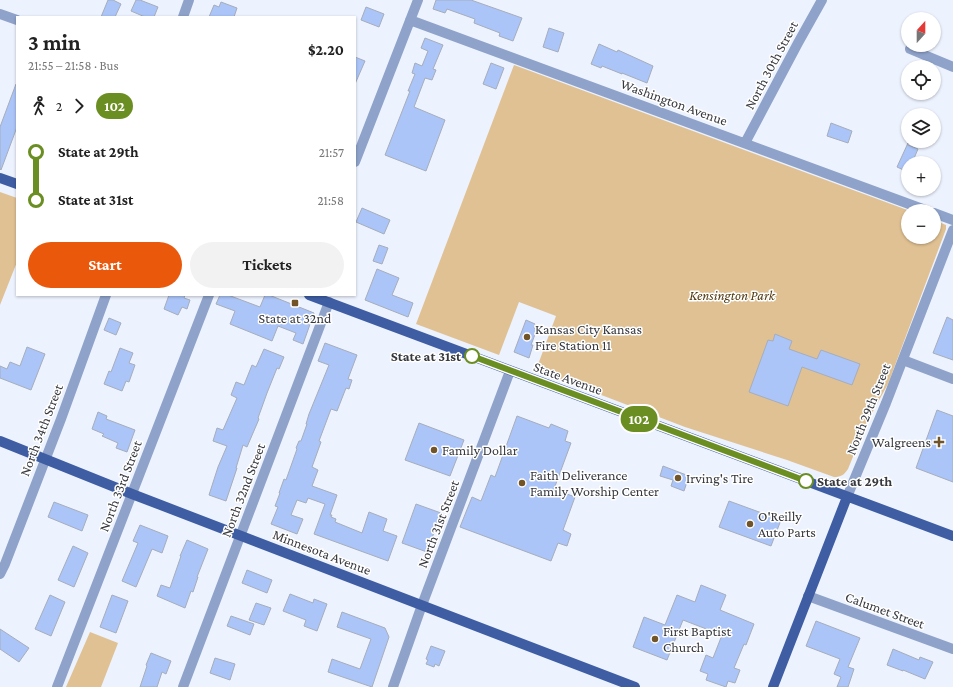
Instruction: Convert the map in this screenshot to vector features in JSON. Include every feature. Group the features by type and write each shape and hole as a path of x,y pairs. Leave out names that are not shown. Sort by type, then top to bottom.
{"main road":[{"path":"0,178 16,184"},
{"name":"State Avenue","path":"312,296 953,536"},
{"name":"Minnesota Avenue","path":"0,441 132,494 635,687"},
{"name":"North 29th Street","path":"773,687 847,497"}],"street":[{"path":"183,16 189,0"},
{"path":"356,159 418,0"},
{"name":"North 30th Street","path":"745,143 822,0"},
{"path":"0,14 16,20"},
{"name":"Washington Avenue","path":"410,20 909,204"},
{"path":"917,52 953,67"},
{"path":"941,216 953,220"},
{"name":"North 29th Street","path":"847,497 886,403 953,230"},
{"name":"North 34th Street","path":"0,574 2,563 61,419 106,296"},
{"name":"North 33rd Street","path":"57,687 209,296"},
{"name":"North 32nd Street","path":"183,687 328,302"},
{"path":"903,360 953,379"},
{"name":"North 31st Street","path":"393,687 422,605 510,371"},
{"name":"Calumet Street","path":"808,596 953,649"}],"green space":[{"name":"Kensington Park","path":"514,65 901,208 901,244 940,244 888,384 867,422 848,469 844,474 834,477 685,427 536,370 556,316 519,302 499,355 416,324"},
{"path":"0,192 16,198 16,265 0,305"},
{"name":"Kensington Park","path":"941,223 946,225 941,242"},
{"path":"90,632 118,643 101,687 66,687"}],"building":[{"path":"108,0 113,0 121,4 115,16 101,16"},
{"path":"136,0 140,0 158,7 154,16 143,16 131,11"},
{"path":"436,0 471,0 522,18 513,41 499,36 500,33 474,23 475,19 447,9 445,13 433,9"},
{"path":"221,2 237,8 234,16 209,16 214,5 219,7"},
{"path":"366,7 384,14 379,27 361,20"},
{"path":"549,28 564,33 558,52 543,47"},
{"path":"425,38 443,45 433,69 436,70 432,80 425,78 414,107 445,120 426,171 385,155 410,91 408,91 415,74 412,73 415,63 422,66 428,51 421,48"},
{"path":"599,44 617,52 618,50 653,66 647,83 602,66 601,68 591,64"},
{"path":"356,57 365,61 356,82"},
{"path":"491,63 504,68 496,89 483,84"},
{"path":"16,84 16,130 1,170 0,127"},
{"path":"831,123 852,131 848,143 827,136"},
{"path":"906,148 918,149 915,156 902,156"},
{"path":"901,158 901,169 897,167"},
{"path":"362,208 390,220 384,234 356,222"},
{"path":"379,245 388,248 382,264 373,261"},
{"path":"377,269 399,278 392,295 413,303 408,317 365,300"},
{"path":"169,296 185,296 184,298 190,300 187,309 182,307 178,315 164,309"},
{"path":"220,296 231,296 260,307 265,296 272,296 314,313 303,344 293,340 296,333 278,326 272,341 230,324 235,311 216,304"},
{"path":"947,317 953,320 953,360 933,353"},
{"path":"109,318 121,323 116,335 104,330"},
{"name":"Kansas City Kansas Fire Station 11","path":"526,320 535,324 534,328 537,329 531,345 533,345 529,358 514,352"},
{"path":"775,334 792,341 789,349 817,359 821,350 860,364 852,385 802,367 788,406 749,392 768,340 773,341"},
{"path":"325,343 357,355 348,379 352,380 349,389 346,388 337,411 331,409 319,441 321,442 312,467 318,470 312,486 337,495 330,515 336,519 335,522 362,533 369,512 387,519 383,531 397,536 388,561 314,534 325,504 308,498 306,503 297,500 291,515 303,519 297,534 271,524 278,507 275,506 284,479 286,480 297,449 296,448 299,441 301,441 309,414 329,365 318,361"},
{"path":"27,347 45,354 31,390 0,378 0,366 7,369 10,362 20,366"},
{"path":"120,348 133,353 129,363 135,365 129,382 126,381 122,391 104,384 109,371 111,372"},
{"path":"264,349 284,357 279,369 277,368 258,418 259,419 247,447 243,445 226,501 209,495 218,467 227,446 213,441 217,428 223,430 237,398 231,395 236,382 244,385 252,365 256,367"},
{"name":"Walgreens","path":"937,410 953,416 953,482 916,468"},
{"path":"98,412 107,416 106,419 135,430 127,452 116,448 118,443 102,436 104,434 92,429"},
{"name":"Faith Deliverance Family Worship Center","path":"517,416 549,428 551,424 568,431 565,441 571,443 554,489 575,497 563,530 571,534 567,546 558,543 551,561 460,527 472,497 481,501 491,475 495,477"},
{"name":"Family Dollar","path":"419,423 464,440 450,476 405,460"},
{"name":"Irving's Tire","path":"663,466 689,476 684,491 671,486 673,480 660,476"},
{"name":"O'Reilly Auto Parts","path":"729,501 781,520 771,546 719,527"},
{"path":"54,502 88,515 82,531 48,517"},
{"path":"416,504 441,513 427,552 402,543"},
{"path":"140,525 168,536 162,553 152,549 136,587 122,581 138,543 133,541"},
{"path":"187,540 208,549 193,592 191,591 185,608 157,596 161,585 170,588 180,556"},
{"path":"73,546 88,553 74,587 58,580"},
{"path":"247,570 272,580 267,593 242,583"},
{"name":"First Baptist Church","path":"701,585 726,595 720,610 754,624 746,645 744,644 734,668 740,670 735,683 728,681 726,687 706,680 708,674 700,671 706,655 713,658 722,635 683,620 667,660 633,647 644,617 665,625 677,595 695,602"},
{"path":"290,594 313,603 314,599 327,604 317,631 304,626 306,620 283,611"},
{"path":"50,595 65,602 51,636 35,629"},
{"path":"112,595 128,601 116,633 100,627"},
{"path":"256,603 271,608 264,625 249,620"},
{"path":"342,612 385,628 389,637 372,687 328,672 332,659 360,669 371,639 337,627"},
{"path":"231,616 254,624 250,635 227,626"},
{"path":"816,621 860,638 848,667 854,669 848,687 837,687 841,677 834,674 840,659 806,646"},
{"path":"0,629 29,648 19,662 0,649"},
{"path":"431,646 445,651 439,666 435,664 434,667 426,664 428,660 426,659"},
{"path":"893,649 919,660 920,657 933,662 925,679 887,665"},
{"path":"151,653 171,661 166,674 162,672 157,687 140,687 147,666 146,665"},
{"path":"215,658 235,664 230,680 210,673"}],"bus line":[{"name":"102","path":"472,356 806,481"}],"place":[{"name":"State at 32nd","path":"295,303"},
{"name":"Kansas City Kansas Fire Station 11","path":"527,337"},
{"name":"State at 31st","path":"472,356"},
{"name":"Walgreens","path":"939,442"},
{"name":"Family Dollar","path":"434,450"},
{"name":"Irving's Tire","path":"678,478"},
{"name":"State at 29th","path":"806,481"},
{"name":"Faith Deliverance Family Worship Center","path":"522,483"},
{"name":"O'Reilly Auto Parts","path":"750,524"},
{"name":"First Baptist Church","path":"655,639"}]}
